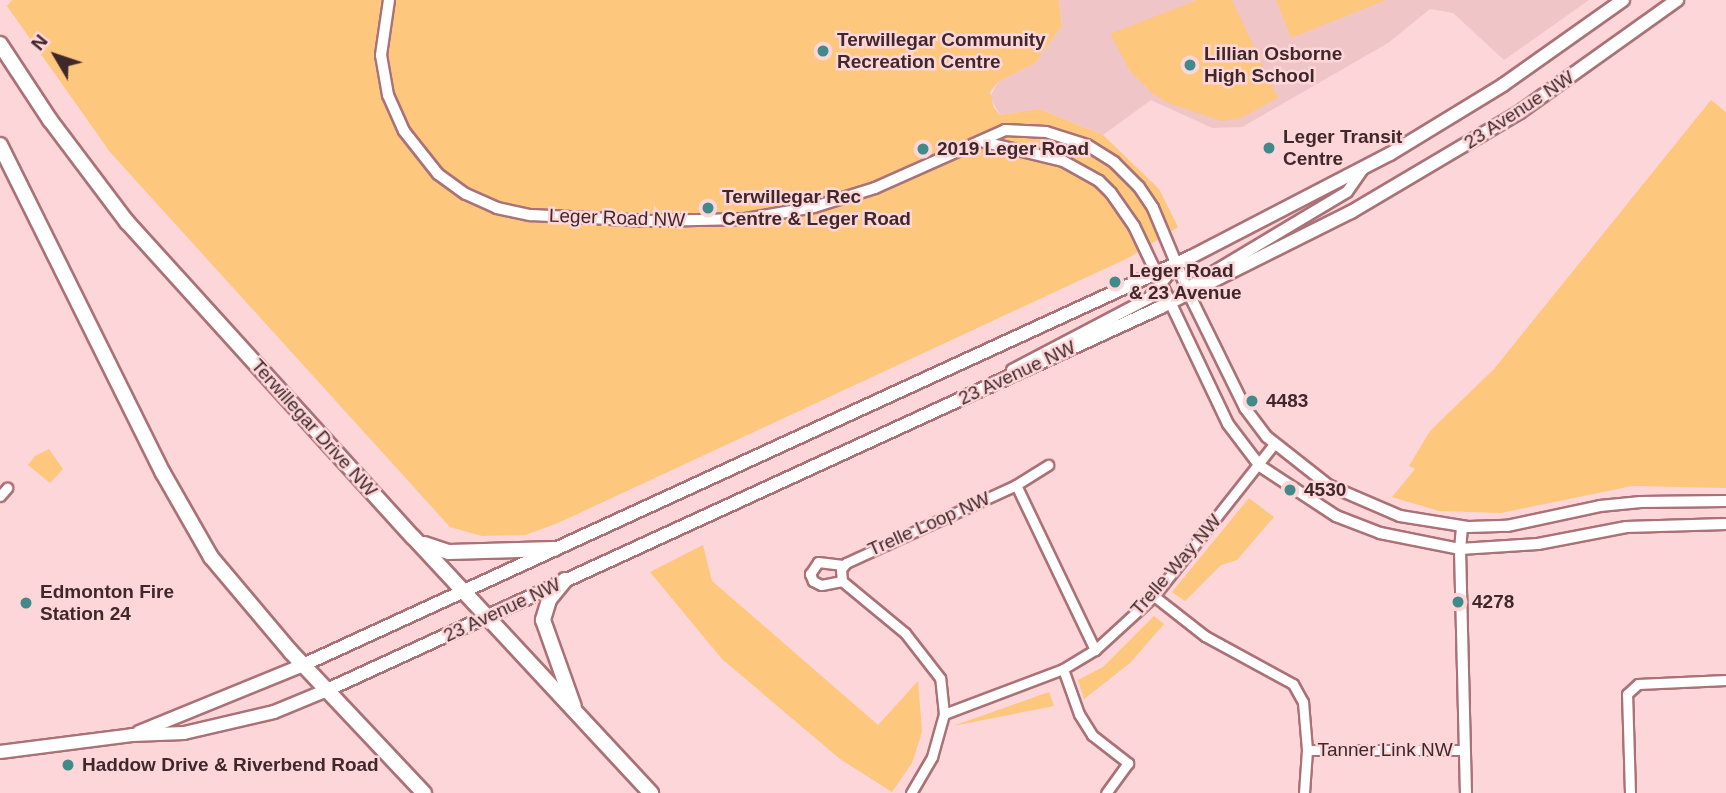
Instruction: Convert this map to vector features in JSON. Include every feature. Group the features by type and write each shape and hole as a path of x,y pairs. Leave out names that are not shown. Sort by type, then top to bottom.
{"main road":[{"name":"23 Avenue NW","path":"132,735 303,665 463,590 1159,279 1178,263 1364,168 1503,86 1623,0"},
{"name":"23 Avenue NW","path":"132,735 184,733 242,721 274,712 327,690 1168,304 1187,291 1351,212 1432,166 1520,112 1677,0"},
{"name":"Terwillegar Drive NW","path":"0,44 50,120 127,222 486,618 651,793"},
{"path":"0,145 179,503 223,573 303,665 424,793"},
{"path":"413,537 432,549 449,552 554,550"},
{"path":"565,580 549,600 543,620 578,714"},
{"path":"0,752 132,735"}],"street":[{"name":"Leger Road NW","path":"390,0 381,55 388,96 404,131 438,174 466,194 497,208 531,215 649,221 746,219 814,207 875,188 1004,131 1046,132 1087,145 1114,162 1139,187 1153,208 1178,263 1187,291 1245,408 1275,444 1314,477 1363,503 1400,516 1462,527 1507,526 1600,506 1726,500"},
{"path":"984,142 1063,160 1099,181 1123,206 1228,424 1259,466 1295,492 1351,524 1415,542 1460,549 1538,544 1626,527 1726,524"},
{"path":"1187,291 1347,192 1364,168"},
{"path":"966,396 1149,298 1159,279"},
{"name":"Trelle Way NW","path":"944,713 1063,669 1095,650 1154,596 1275,444"},
{"name":"Trelle Loop NW","path":"842,581 821,585 811,578 810,570 818,562 843,565 1016,485 1048,465"},
{"path":"1016,485 1095,650"},
{"path":"1462,527 1463,750 1466,793"},
{"path":"843,565 842,581 898,626 940,678 944,713 932,757 911,793"},
{"path":"1154,596 1205,636 1293,684 1303,702 1307,750 1304,793"},
{"path":"1063,669 1079,714 1092,735 1128,763 1106,793"},
{"path":"1630,793 1627,694 1638,684 1726,680"},
{"name":"Tanner Link NW","path":"1307,750 1463,750"}],"shaded area":[{"path":"12,0 1059,0 1062,26 1035,63 998,82 990,92 994,108 1000,115 1039,109 1103,135 1159,189 1178,227 1130,257 558,523 525,535 482,536 450,527 110,152 7,6"},
{"name":"Lillian Osborne High School","path":"1059,0 1589,0 1504,60 1453,13 1430,9 1388,43 1242,127 1212,128 1151,100 1103,135 1039,109 1000,115 990,97 998,82 1035,63 1062,26"},
{"path":"1197,0 1232,0 1278,98 1241,118 1221,121 1168,103 1152,93 1130,71 1110,34"},
{"path":"1276,0 1386,0 1291,38"},
{"path":"1711,100 1726,112 1726,488 1632,486 1501,513 1439,511 1392,497 1415,469 1409,466 1430,431 1494,369"},
{"path":"49,449 63,469 50,483 28,465 35,456"},
{"path":"1249,498 1274,517 1237,560 1221,565 1185,601 1172,592"},
{"path":"703,545 712,581 878,725 918,681 922,732 912,763 892,792 840,759 722,659 650,572"},
{"path":"1154,616 1164,624 1130,663 1084,699 1078,680 1103,667"},
{"path":"1049,692 1054,706 953,726"}],"place":[{"name":"Terwillegar Community Recreation Centre","path":"823,51"},
{"name":"Lillian Osborne High School","path":"1190,65"},
{"name":"Leger Transit Centre","path":"1269,148"},
{"name":"2019 Leger Road","path":"923,149"},
{"name":"Terwillegar Rec Centre & Leger Road","path":"708,208"},
{"name":"Leger Road & 23 Avenue","path":"1115,282"},
{"name":"4483","path":"1252,401"},
{"name":"4530","path":"1290,490"},
{"name":"4278","path":"1458,602"},
{"name":"Edmonton Fire Station 24","path":"26,603"},
{"name":"Haddow Drive & Riverbend Road","path":"68,765"}]}
